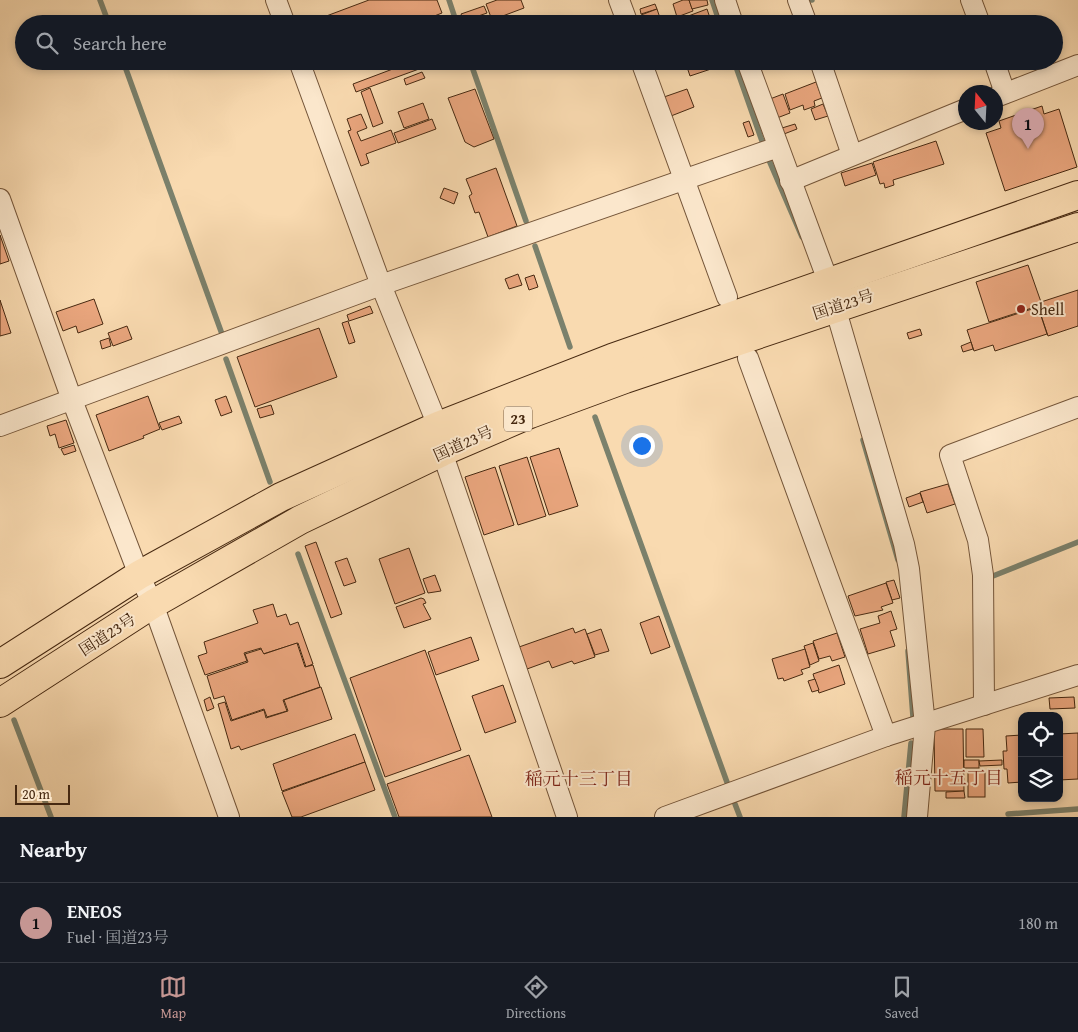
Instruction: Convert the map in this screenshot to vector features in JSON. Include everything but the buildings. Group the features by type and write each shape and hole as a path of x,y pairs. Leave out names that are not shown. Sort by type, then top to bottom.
{"highway":[{"name":"国道23号","path":"0,664 139,575 281,496 438,426 612,358 1078,195"},
{"name":"国道23号","path":"0,703 153,604 300,520 442,452 530,414 608,385 835,307 1078,227"}],"street":[{"path":"276,0 282,15"},
{"path":"619,0 625,15"},
{"path":"725,0 731,15"},
{"path":"798,0 804,15"},
{"path":"971,0 977,15"},
{"path":"1003,94 1078,65"},
{"path":"302,70 381,284 438,426"},
{"path":"644,70 727,297"},
{"path":"750,70 828,281"},
{"path":"823,70 852,155"},
{"path":"996,70 998,85"},
{"path":"790,180 958,112"},
{"path":"0,426 381,284 778,147"},
{"path":"0,199 72,400 139,575 153,604 229,817"},
{"path":"835,307 904,544 909,569 925,724 917,817"},
{"path":"748,358 886,736"},
{"path":"984,705 983,574 978,540 950,455 1078,406"},
{"path":"442,452 567,817"},
{"path":"665,817 886,736 1078,675"}],"waterway":[{"path":"100,0 106,15"},
{"path":"449,0 454,15"},
{"path":"712,0 717,15"},
{"path":"126,70 222,334"},
{"path":"473,70 526,221"},
{"path":"737,70 762,141"},
{"path":"768,158 802,237"},
{"path":"535,246 570,347"},
{"path":"226,359 270,482"},
{"path":"595,417 728,785"},
{"path":"863,440 898,560"},
{"path":"993,576 1078,542"},
{"path":"298,554 395,817"},
{"path":"908,651 913,717"},
{"path":"14,720 51,817"},
{"path":"904,817 911,743"},
{"path":"735,804 740,817"},
{"path":"1008,814 1078,809"}],"place":[{"name":"ENEOS","path":"1028,149"},
{"name":"Shell","path":"1021,309"}],"district":[{"name":"稲元十五丁目","path":"949,778"},
{"name":"稲元十三丁目","path":"579,779"}]}
